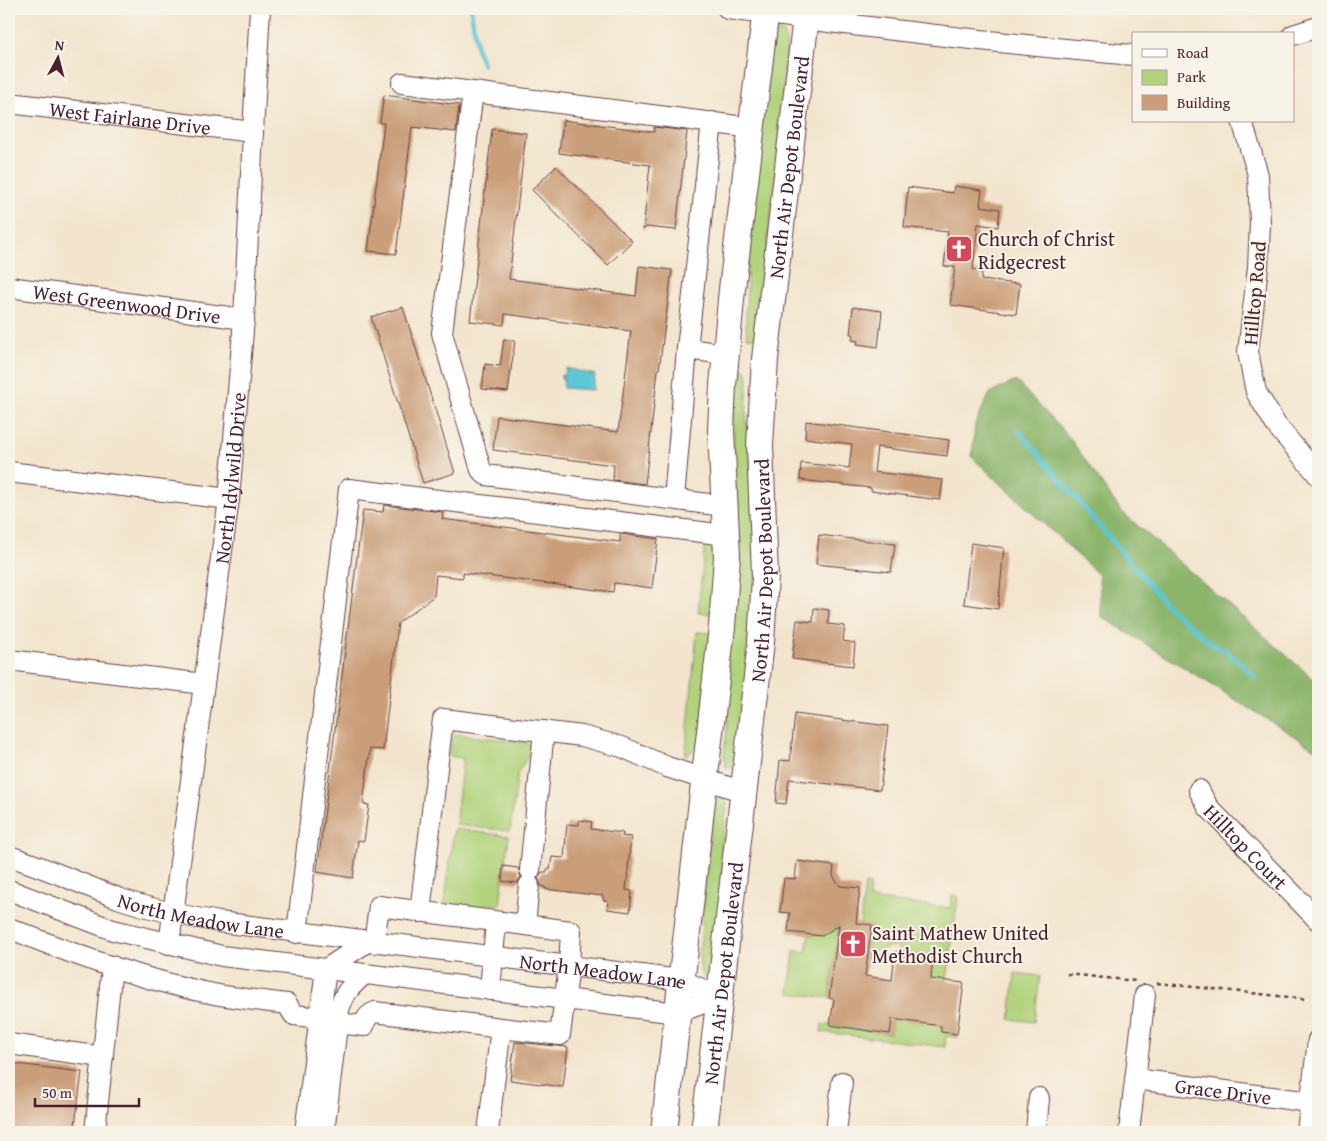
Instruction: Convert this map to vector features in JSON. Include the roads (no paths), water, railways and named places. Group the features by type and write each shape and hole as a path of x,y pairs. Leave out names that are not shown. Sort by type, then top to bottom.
{"main road":[{"name":"North Air Depot Boulevard","path":"664,1132 722,627 727,556 721,430 726,354 766,11"},
{"name":"North Air Depot Boulevard","path":"704,1132 764,609 765,552 760,445 764,359 806,14"},
{"path":"726,354 764,359"}],"street":[{"name":"North Idylwild Drive","path":"169,944 229,499 244,319 252,132 260,9"},
{"path":"728,9 806,14 830,23 1132,55"},
{"path":"1294,34 1318,27"},
{"path":"402,83 752,128"},
{"path":"474,92 442,333 481,470 486,475 724,506"},
{"name":"West Fairlane Drive","path":"9,103 252,132"},
{"path":"674,500 687,349 712,122"},
{"name":"Hilltop Road","path":"1242,122 1258,175 1260,223 1258,267 1248,352 1256,392 1276,425 1318,475"},
{"name":"West Greenwood Drive","path":"9,287 244,319"},
{"path":"687,349 726,354"},
{"path":"9,472 229,499"},
{"path":"297,933 349,489 726,535"},
{"path":"9,660 204,684"},
{"path":"420,912 443,720 582,736 622,747 667,766 744,792"},
{"path":"525,925 544,731"},
{"name":"Hilltop Court","path":"1199,790 1208,807 1318,920"},
{"name":"North Meadow Lane","path":"9,856 32,863 122,899 174,913 219,922 681,980 720,997"},
{"name":"North Meadow Lane","path":"9,890 113,930 222,956 677,1013 720,997"},
{"path":"9,928 50,945 112,966 220,996 288,1004 294,1015 328,1020 364,1026 366,1019 375,1012 560,1035 572,931 379,906 370,942 326,969 328,1020 324,1132"},
{"path":"490,990 496,922"},
{"path":"95,1132 112,966"},
{"path":"305,1132 328,1020 351,985 365,974"},
{"path":"1129,1132 1147,987"},
{"path":"488,1132 501,1028"},
{"path":"1307,1132 1318,1040"},
{"path":"9,1044 103,1057"},
{"name":"Grace Drive","path":"1136,1080 1310,1102"},
{"path":"836,1132 842,1082"},
{"path":"1036,1132 1040,1098"}],"water":[{"path":"566,368 595,375 593,390 563,388 564,380 561,379 561,375 565,375"}],"waterway":[{"path":"471,9 477,50 483,65"},
{"path":"1018,430 1168,607 1213,645 1227,651 1237,659 1256,678"}],"place":[{"name":"Church of Christ Ridgecrest","path":"959,249"},
{"name":"Saint Mathew United Methodist Church","path":"853,944"}]}
